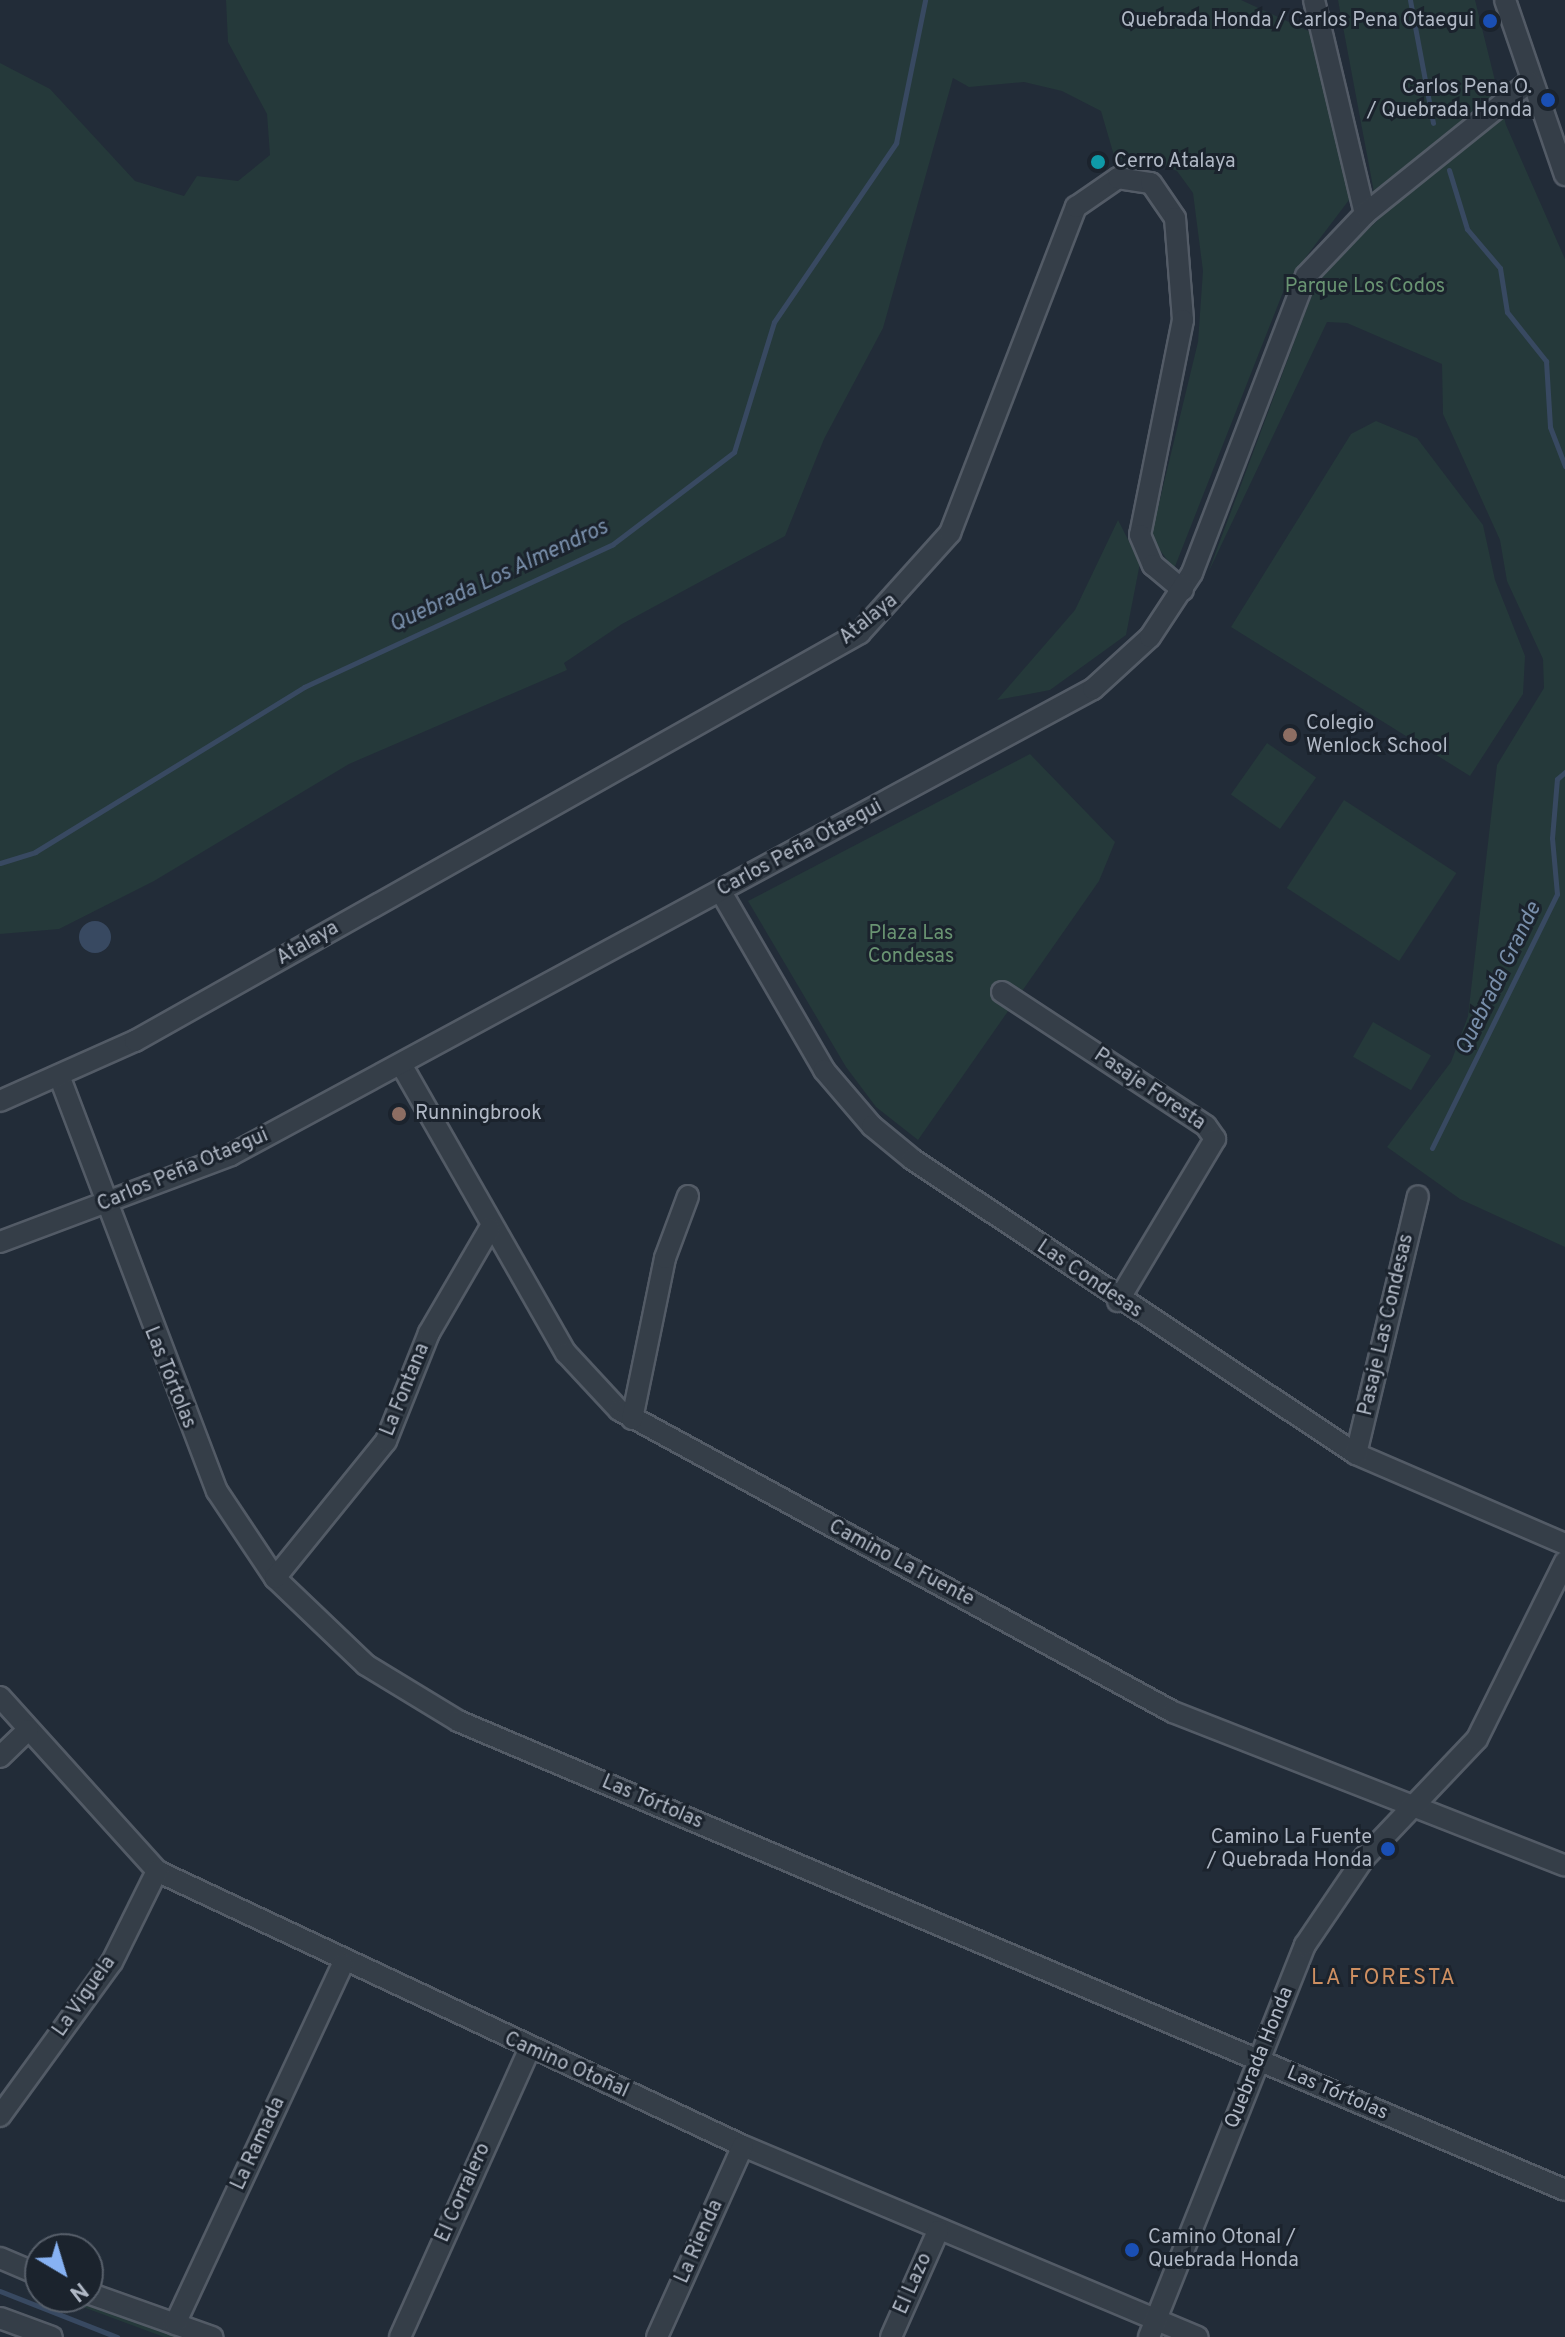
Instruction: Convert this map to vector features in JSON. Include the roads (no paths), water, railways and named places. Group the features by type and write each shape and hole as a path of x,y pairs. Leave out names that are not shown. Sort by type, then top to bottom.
{"street":[{"path":"1314,0 1365,214"},
{"path":"1505,0 1529,82 1565,175"},
{"name":"Carlos Peña Otaegui","path":"0,1242 107,1205 231,1155 402,1066 1093,689 1150,637 1183,590 1306,276 1365,214 1529,82"},
{"name":"Atalaya","path":"0,1101 60,1078 806,665 884,612 927,566 968,497 1076,207 1118,178 1151,183 1175,218 1183,320 1140,535 1153,565 1183,590"},
{"name":"Las Condesas","path":"721,892 820,1063 872,1126 1118,1301 1356,1454 1565,1544"},
{"name":"Pasaje Foresta","path":"1002,992 1206,1126 1215,1139 1118,1301"},
{"name":"Camino La Fuente","path":"402,1066 490,1228 578,1371 632,1419 1173,1712 1565,1866"},
{"name":"Las Tórtolas","path":"60,1078 183,1417 217,1491 275,1578 366,1665 458,1721 1565,2190"},
{"path":"632,1419 665,1258 688,1196"},
{"name":"Pasaje Las Condesas","path":"1356,1454 1418,1196"},
{"name":"La Fontana","path":"275,1578 386,1441 429,1333 490,1228"},
{"name":"Quebrada Honda","path":"1153,2328 1259,2061 1323,1915 1414,1805 1486,1725 1565,1562"},
{"name":"Camino Otoñal","path":"0,1697 157,1871 343,1964 743,2146 1153,2328 1198,2337"},
{"path":"0,1757 28,1730"},
{"name":"La Viguela","path":"0,2116 112,1962 157,1871"},
{"name":"La Ramada","path":"175,2324 343,1964"},
{"name":"El Corralero","path":"400,2337 529,2050"},
{"name":"La Rienda","path":"657,2337 743,2146"},
{"name":"El Lazo","path":"891,2337 938,2231"},
{"path":"0,2258 24,2268"},
{"path":"104,2299 212,2337"},
{"path":"0,2318 52,2337"}],"water":[{"path":"95,921 107,925 111,937 107,949 95,953 83,949 79,937 83,925"}],"waterway":[{"name":"Quebrada Los Almendros","path":"0,863 35,852 304,687 613,544 734,452 774,322 896,143 925,0"},
{"name":"Quebrada Grande","path":"1410,0 1433,123"},
{"name":"Quebrada Grande","path":"1449,170 1467,229 1500,268 1507,312 1546,361 1550,427 1565,466"},
{"name":"Quebrada Grande","path":"1432,1148 1557,894 1552,838 1557,779 1565,772"},
{"path":"0,2291 117,2337"}],"place":[{"name":"Quebrada Honda / Carlos Pena Otaegui","path":"1490,21"},
{"name":"Carlos Pena O. / Quebrada Honda","path":"1548,100"},
{"name":"Cerro Atalaya","path":"1098,162"},
{"name":"Colegio Wenlock School","path":"1290,735"},
{"name":"Runningbrook","path":"399,1114"},
{"name":"Camino La Fuente / Quebrada Honda","path":"1388,1849"},
{"name":"Camino Otonal / Quebrada Honda","path":"1132,2250"}],"district":[{"name":"LA FORESTA","path":"1384,1979"}],"park label":[{"name":"Parque Los Codos","path":"1365,287"},
{"name":"Plaza Las Condesas","path":"911,946"}]}
